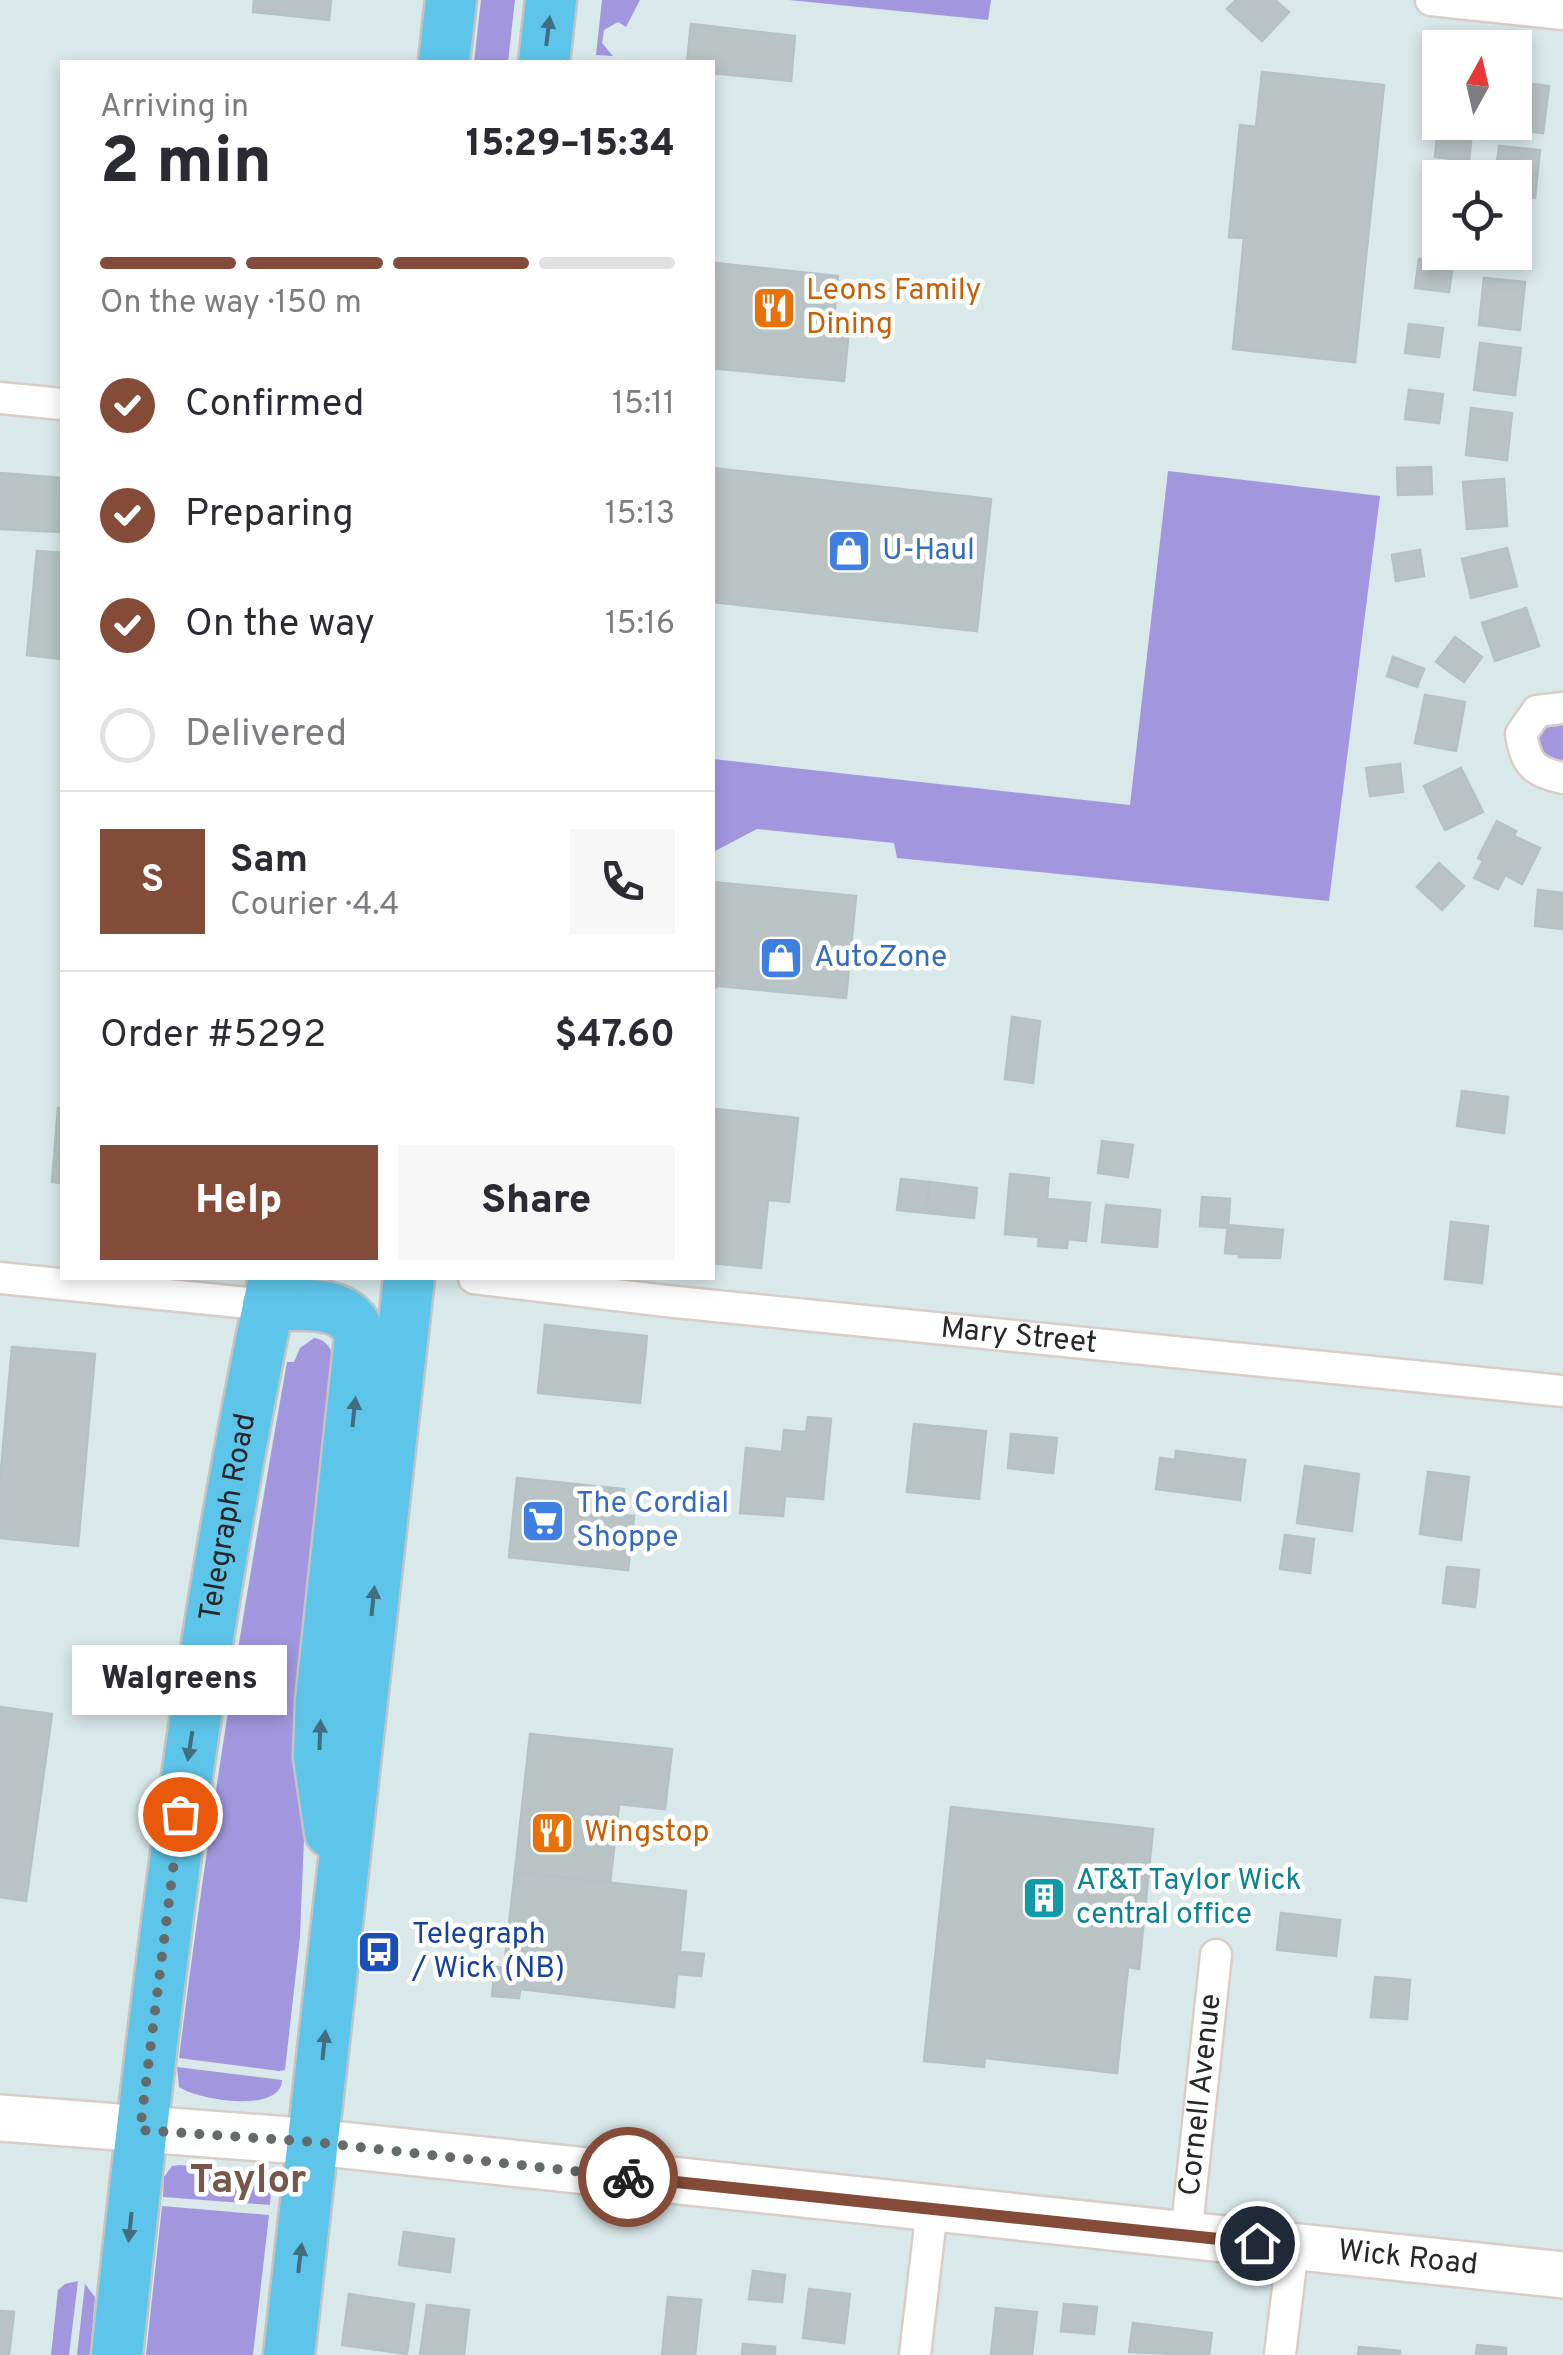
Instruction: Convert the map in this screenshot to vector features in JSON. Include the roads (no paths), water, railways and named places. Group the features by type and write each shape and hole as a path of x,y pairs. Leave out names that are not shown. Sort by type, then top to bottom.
{"main road":[{"path":"444,60 452,0"},
{"path":"544,60 552,0"},
{"path":"289,2355 409,1280"},
{"path":"271,1292 340,1310 354,1320 360,1338 319,1757 340,1901"},
{"name":"Telegraph Road","path":"116,2355 185,1780 271,1292"}],"street":[{"path":"1431,0 1563,14"},
{"path":"0,398 60,404"},
{"path":"1563,708 1538,711 1521,734 1524,756 1538,772 1563,778"},
{"path":"0,1278 271,1292"},
{"name":"Mary Street","path":"491,1280 1563,1392"},
{"name":"Cornell Avenue","path":"1186,2236 1216,1955"},
{"name":"Wick Road","path":"0,2118 314,2142 1563,2275"},
{"path":"915,2355 932,2209"},
{"path":"1280,2355 1293,2247"}],"place":[{"name":"Leons Family Dining","path":"774,308"},
{"name":"U-Haul","path":"849,551"},
{"name":"AutoZone","path":"781,958"},
{"name":"The Cordial Shoppe","path":"543,1521"},
{"name":"Walgreens","path":"180,1814"},
{"name":"Wingstop","path":"552,1833"},
{"name":"AT&T Taylor Wick central office","path":"1044,1898"},
{"name":"Telegraph / Wick (NB)","path":"379,1952"}],"district":[{"name":"Taylor","path":"248,2182"}]}
